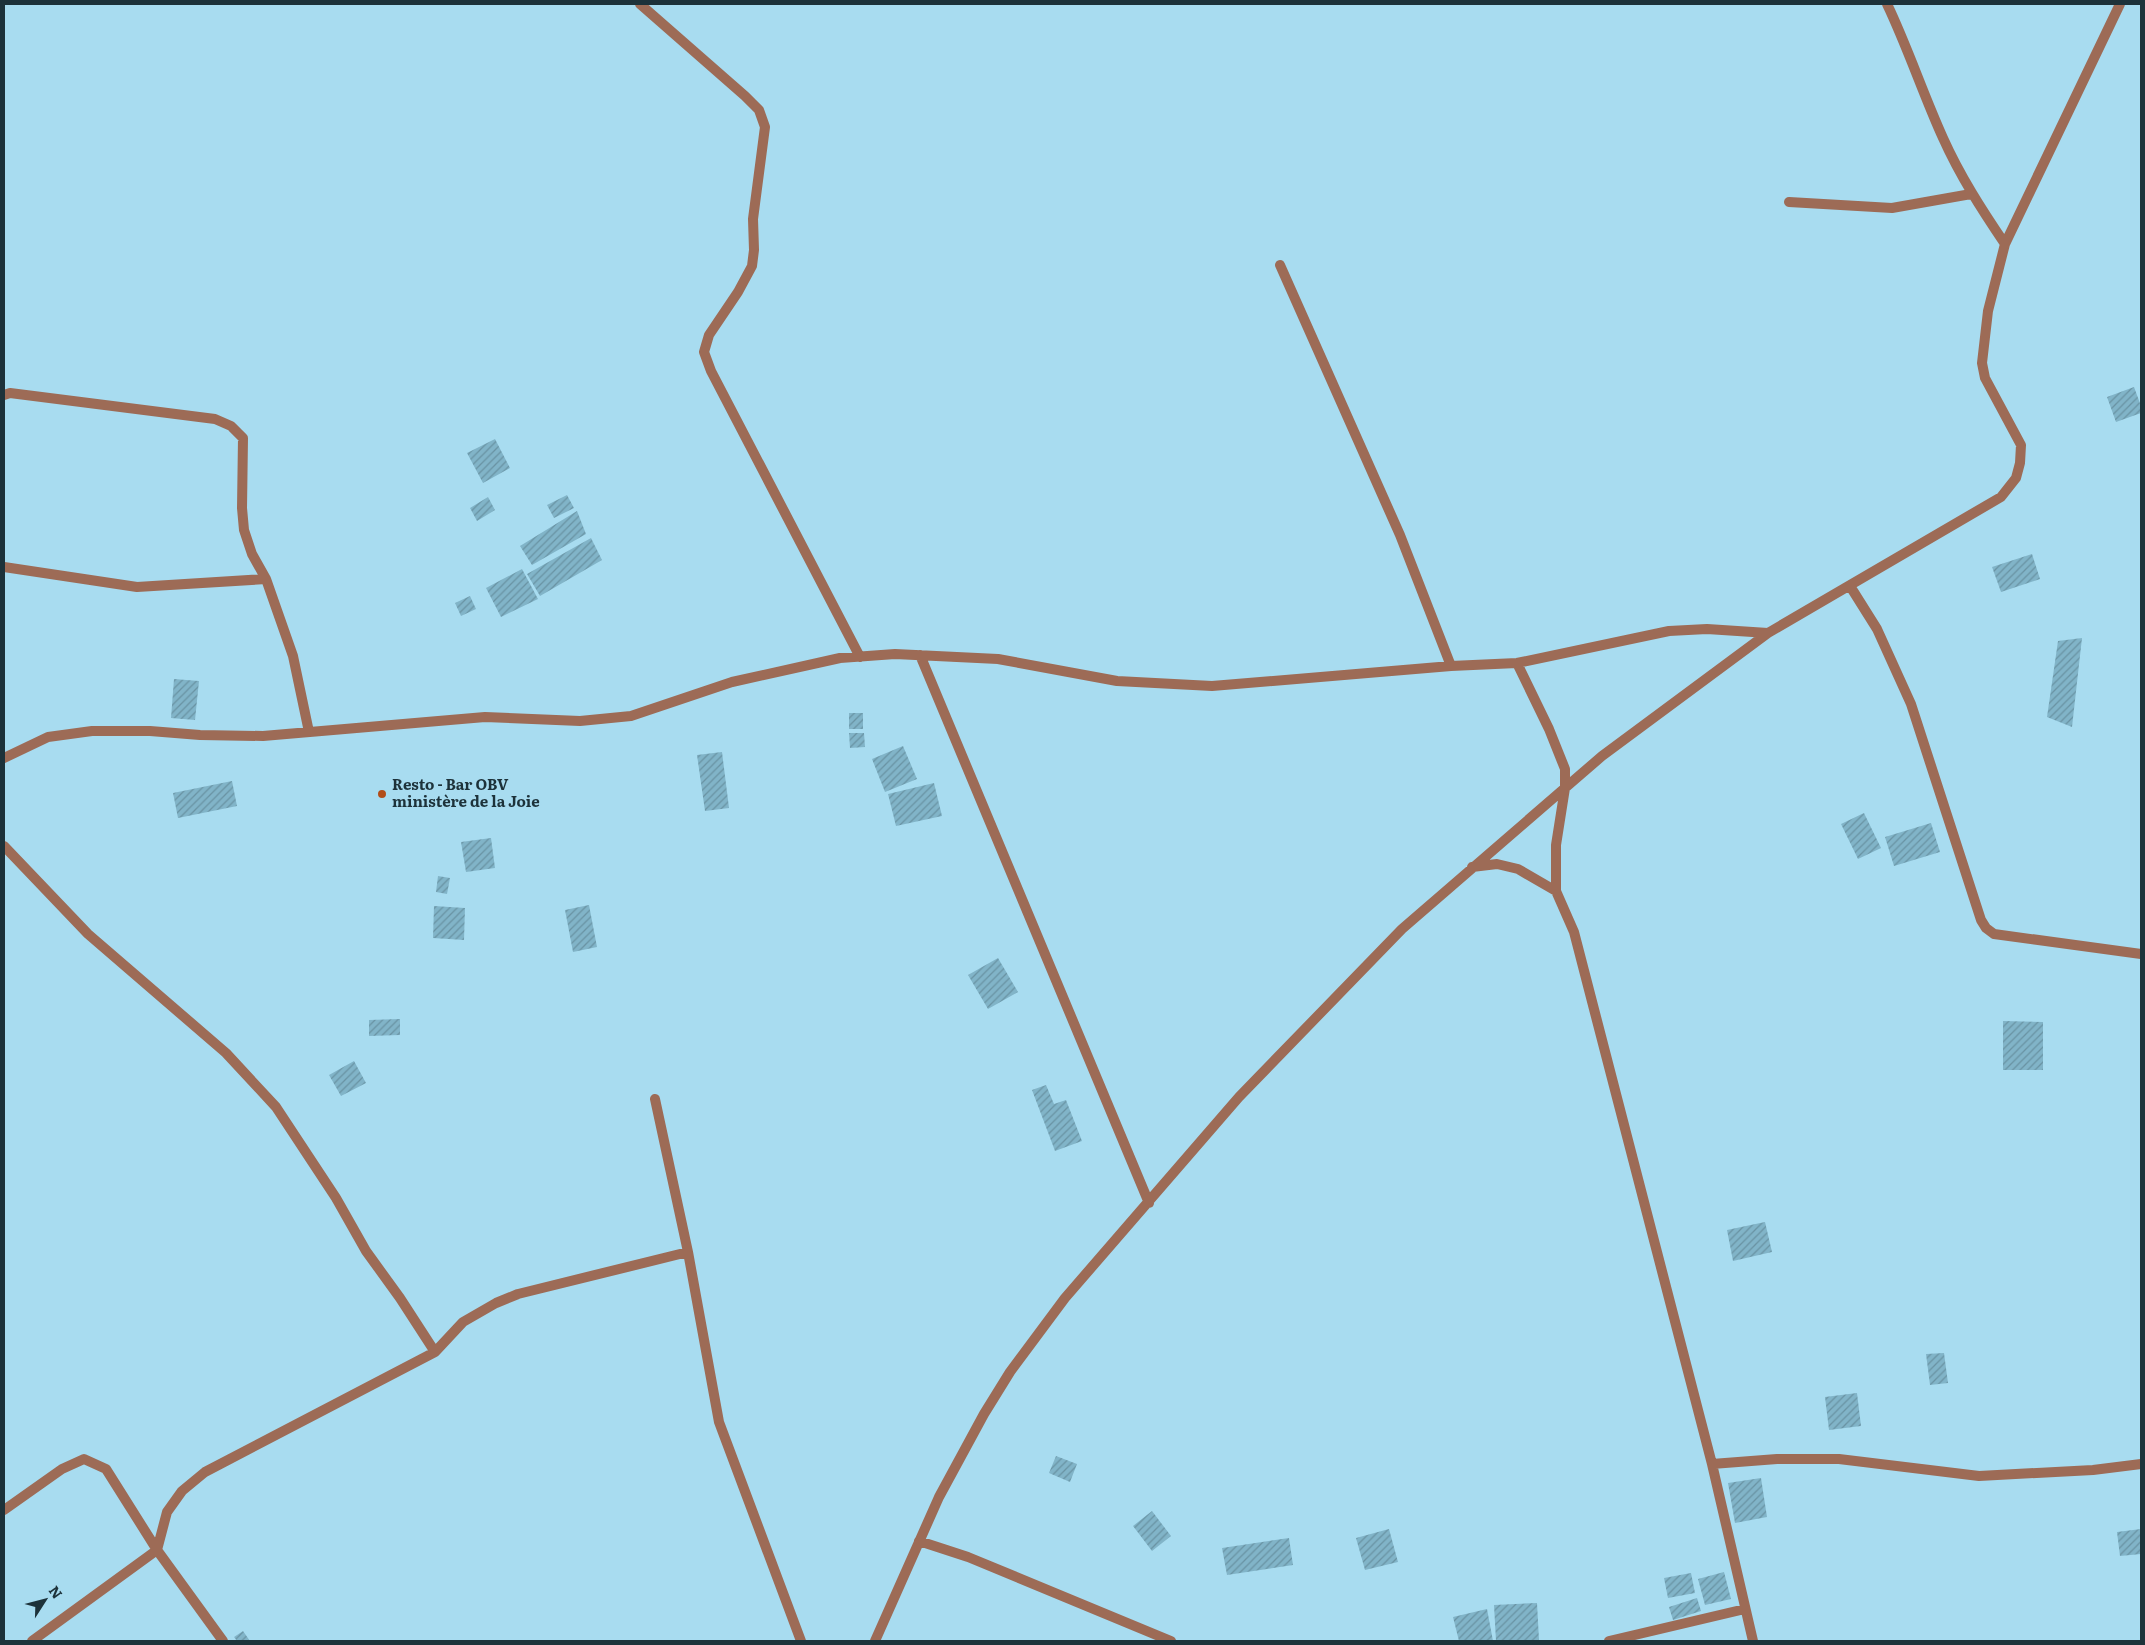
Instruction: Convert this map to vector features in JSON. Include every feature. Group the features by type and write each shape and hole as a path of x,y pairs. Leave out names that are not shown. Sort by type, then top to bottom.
{"street":[{"path":"640,4 745,96 758,110 765,127 753,218 754,250 752,266 738,292 709,336 704,352 711,371 860,657"},
{"path":"1887,4 1909,52 1943,138 1971,194 2005,244"},
{"path":"875,1641 939,1497 984,1414 1010,1372 1065,1298 1239,1097 1402,929 1602,756 1768,633 2001,497 2016,478 2020,462 2021,445 1985,378 1982,363 1988,311 2005,244 2120,4"},
{"path":"1789,202 1892,208 1971,194"},
{"path":"1280,265 1400,535 1451,666"},
{"path":"4,395 10,393 215,419 231,426 243,438 242,508 244,530 252,554 266,579 293,656 309,732"},
{"path":"4,567 136,587 266,579"},
{"path":"1850,586 1877,629 1912,704 1981,920 1986,928 1994,934 2141,954"},
{"path":"4,758 48,737 69,732 150,731 200,735 263,736 485,717 580,721 631,716 732,682 840,658 895,654 998,659 1117,681 1212,686 1451,666 1518,663 1669,631 1707,629 1768,633"},
{"path":"920,655 1149,1203"},
{"path":"1518,663 1549,729 1565,769 1565,788 1556,845 1556,891 1574,932 1712,1464 1744,1609 1753,1641"},
{"path":"4,846 88,934 226,1053 276,1107 336,1198 366,1251 400,1298 435,1352"},
{"path":"1471,868 1497,864 1518,869 1556,891"},
{"path":"655,1100 688,1252 719,1422 801,1641"},
{"path":"32,1641 157,1550 167,1512 182,1491 205,1472 435,1352 463,1322 496,1303 518,1294 688,1252"},
{"path":"1712,1464 1777,1459 1839,1459 1979,1476 2093,1470 2141,1464"},
{"path":"4,1510 62,1468 84,1460 106,1469 157,1550 223,1641"},
{"path":"919,1541 968,1557 1171,1641"},
{"path":"1609,1641 1744,1609"}],"building":[{"path":"2134,387 2141,406 2141,413 2116,422 2107,397"},
{"path":"495,439 510,468 483,483 467,453"},
{"path":"567,495 574,508 554,518 547,505"},
{"path":"488,497 495,510 477,521 470,508"},
{"path":"577,511 586,534 532,565 520,546"},
{"path":"591,538 602,560 540,596 527,574"},
{"path":"2032,554 2040,579 2001,592 1992,567"},
{"path":"522,569 538,599 501,617 486,588"},
{"path":"470,596 476,609 461,616 455,603"},
{"path":"2082,638 2072,727 2047,717 2058,641"},
{"path":"174,679 199,681 195,720 171,718"},
{"path":"849,713 863,713 863,729 849,729"},
{"path":"849,733 864,733 865,747 850,748"},
{"path":"903,746 917,779 885,792 872,759"},
{"path":"722,752 729,808 705,811 697,755"},
{"path":"232,781 237,806 178,818 173,793"},
{"path":"934,783 942,816 896,826 888,794"},
{"path":"1864,813 1881,848 1858,859 1841,824"},
{"path":"1931,823 1940,852 1894,866 1885,837"},
{"path":"491,838 495,868 466,872 461,842"},
{"path":"438,876 450,878 447,894 436,892"},
{"path":"589,905 597,947 573,952 565,910"},
{"path":"434,906 465,908 464,940 433,938"},
{"path":"998,958 1018,992 988,1009 968,975"},
{"path":"400,1019 400,1035 369,1036 369,1020"},
{"path":"2003,1021 2043,1022 2043,1070 2003,1070"},
{"path":"354,1061 366,1083 341,1096 329,1075"},
{"path":"1046,1085 1054,1104 1066,1100 1082,1141 1055,1151 1032,1090"},
{"path":"1765,1222 1772,1252 1733,1261 1727,1230"},
{"path":"1944,1353 1948,1383 1930,1385 1926,1354"},
{"path":"1857,1393 1861,1426 1829,1430 1825,1397"},
{"path":"1056,1456 1077,1464 1070,1482 1049,1473"},
{"path":"1761,1478 1767,1517 1735,1523 1728,1483"},
{"path":"1152,1511 1171,1536 1152,1551 1133,1526"},
{"path":"1389,1529 1398,1562 1365,1570 1356,1538"},
{"path":"2141,1529 2141,1554 2120,1556 2117,1532"},
{"path":"1289,1538 1293,1565 1227,1575 1222,1548"},
{"path":"1724,1572 1731,1599 1705,1605 1698,1579"},
{"path":"1691,1573 1695,1593 1668,1598 1664,1578"},
{"path":"1697,1598 1701,1611 1673,1620 1669,1607"},
{"path":"1537,1603 1539,1640 1496,1641 1494,1605"},
{"path":"1487,1609 1493,1641 1459,1641 1453,1617"},
{"path":"243,1631 250,1641 237,1641 234,1637"}],"place":[{"name":"Resto - Bar OBV ministère de la Joie","path":"382,794"}]}
